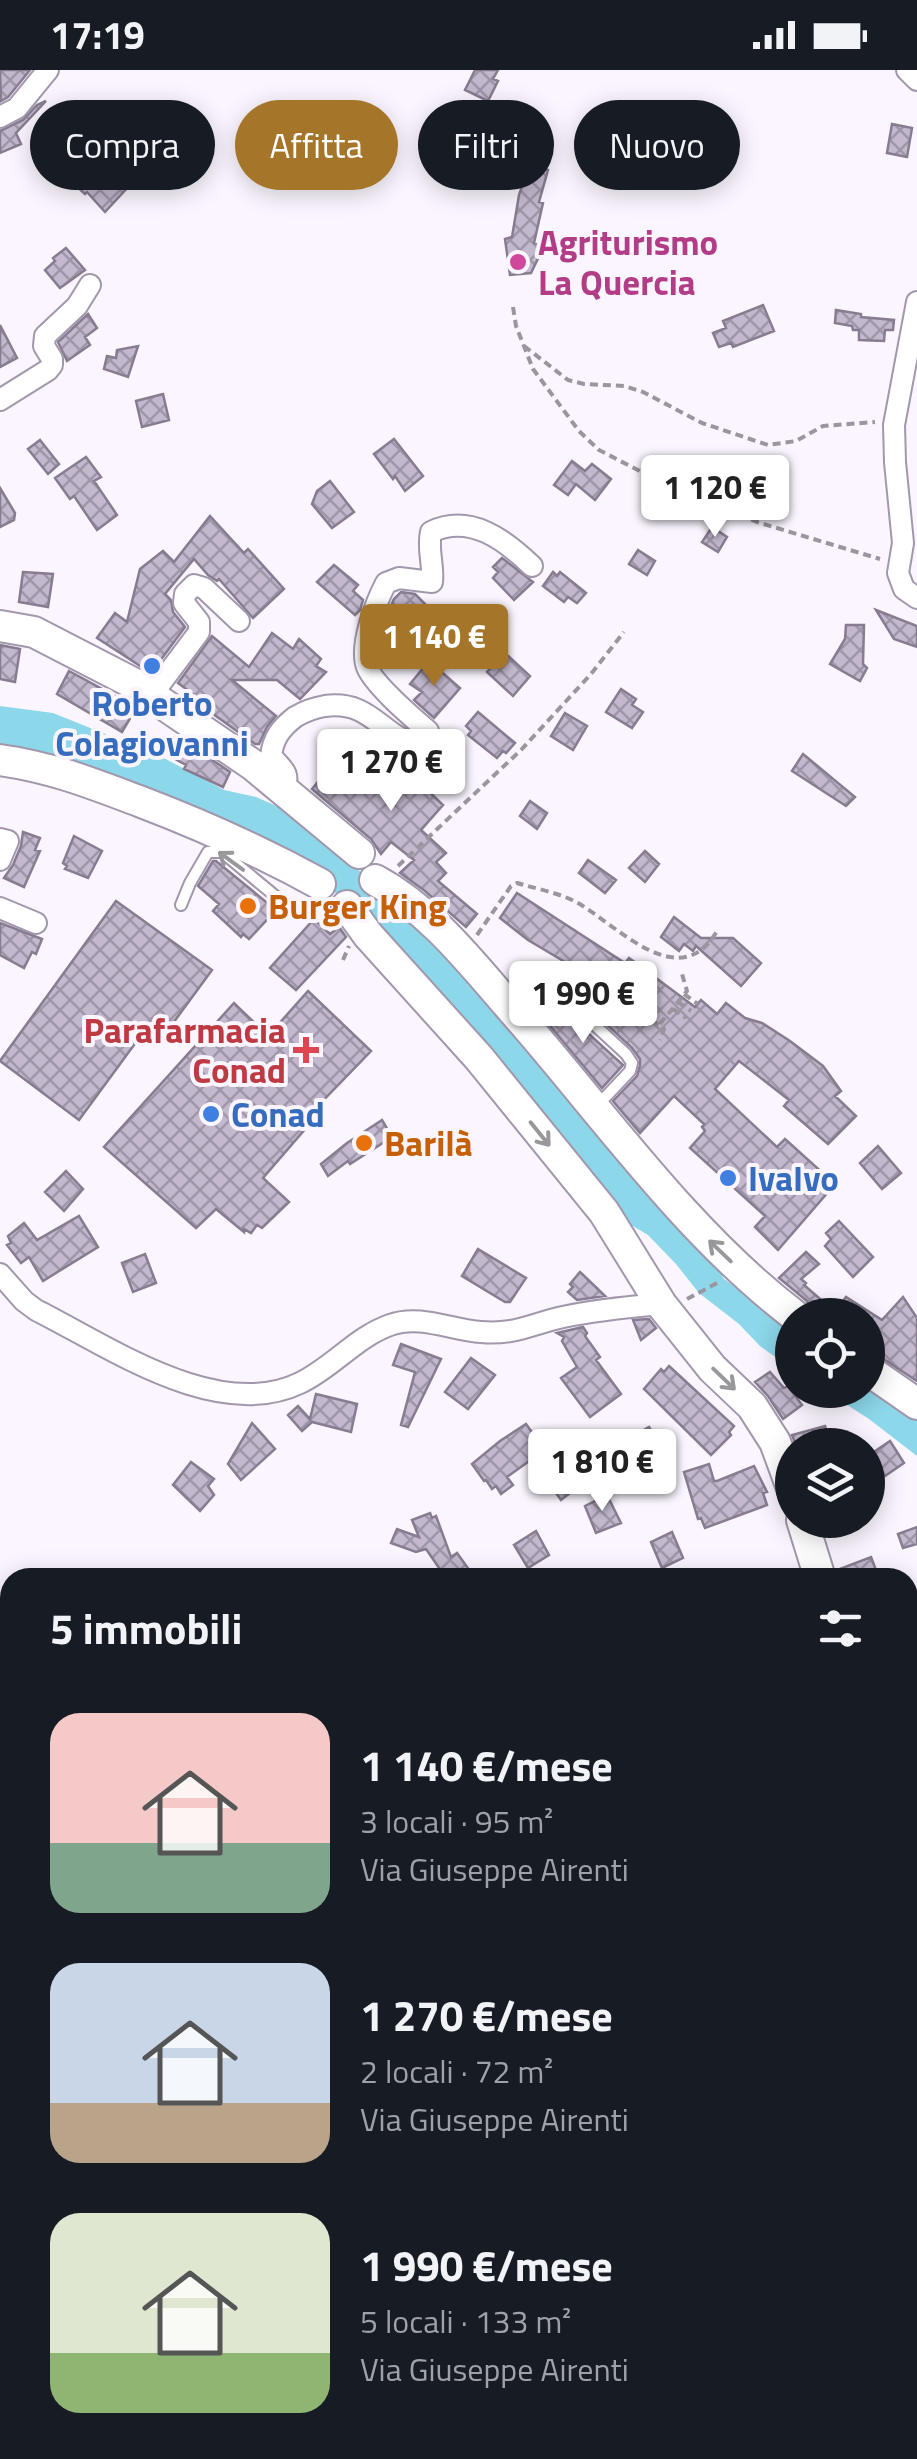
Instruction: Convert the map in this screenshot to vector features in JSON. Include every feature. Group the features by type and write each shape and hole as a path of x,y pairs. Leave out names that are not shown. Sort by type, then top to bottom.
{"main road":[{"path":"0,626 34,632 131,682 253,765 344,846 371,864 377,882 413,904 522,1020 696,1227 775,1301"},
{"path":"0,760 75,776 209,828 320,884 330,900 348,906 369,896 377,882"},
{"path":"320,884 322,867 344,846"},
{"path":"348,906 368,935 478,1058 604,1212 673,1302 712,1368 752,1406 775,1442"},
{"path":"885,1382 917,1404"},
{"path":"808,1538 817,1568"}],"street":[{"path":"0,118 16,108 48,70"},
{"path":"907,70 917,80"},
{"path":"0,400 52,365 43,341 82,301 90,285"},
{"path":"917,302 895,421 902,543 898,573 904,589 917,598"},
{"path":"284,790 288,780 271,756 272,744 281,727 304,711 350,706 408,743 418,746 426,741 428,731 368,669 366,642 386,582 399,578 432,582 430,532 453,526 490,533 504,540 532,566"},
{"path":"151,696 199,632 199,622 184,602 185,594 194,586 204,588 238,622"},
{"path":"0,838 8,841 0,860"},
{"path":"0,908 36,924"},
{"path":"0,1274 36,1310 146,1368 186,1383 252,1394 277,1392 302,1383 354,1345 390,1325 431,1322 480,1332 516,1332 613,1308 673,1302"}],"lane":[{"path":"182,904 208,852 214,850 222,852 297,914"},
{"path":"522,1020 552,993 562,995 626,1054 632,1063 630,1071 596,1107"}],"path":[{"path":"513,308 532,369 599,450 659,481 757,522 899,565"},
{"path":"524,346 568,380 643,392 702,423 768,445 796,441 824,426 895,421"},
{"path":"377,882 520,750 591,674 624,632"},
{"path":"464,956 511,886 517,883 576,902 648,951 665,956 692,957 708,947 717,931"},
{"path":"659,1026 687,991 682,974"},
{"path":"600,981 664,1029 660,1040"},
{"path":"684,994 698,1004"},
{"path":"678,1002 692,1011"},
{"path":"673,1009 686,1018"},
{"path":"673,1302 740,1270"}],"water":[{"path":"0,706 53,713 160,756 224,790 256,797 286,810 438,936 717,1265 724,1279 775,1314 775,1357 699,1293 648,1235 628,1223 372,925 301,862 0,747"},
{"path":"885,1390 917,1413 917,1456 885,1428 852,1408 885,1408"}],"building":[{"path":"0,70 30,70 1,101"},
{"path":"475,70 498,70 493,79 498,81 488,100 465,90"},
{"path":"30,112 30,118 16,133 21,144 0,153 0,131"},
{"path":"892,124 912,128 907,157 887,153"},
{"path":"81,190 125,190 105,212"},
{"path":"521,190 542,190 534,243 544,246 531,273 510,275 505,239 512,237"},
{"path":"66,248 85,270 60,288 45,270"},
{"path":"763,305 774,331 733,347 731,343 719,347 713,333 726,328 723,321"},
{"path":"836,310 894,320 893,330 885,330 884,341 859,340 859,330 835,323"},
{"path":"88,314 97,328 85,337 90,345 67,361 58,342"},
{"path":"0,325 17,358 0,367"},
{"path":"138,346 128,377 104,369 107,356 116,358 117,350"},
{"path":"163,394 169,420 142,427 136,401"},
{"path":"394,439 423,476 405,491 374,454"},
{"path":"40,440 59,464 48,474 28,449"},
{"path":"86,457 101,477 94,481 117,515 97,530 74,496 70,499 55,478"},
{"path":"572,461 585,471 592,464 611,479 595,500 576,484 568,495 554,485"},
{"path":"330,481 354,512 332,528 312,504 317,491"},
{"path":"0,488 15,513 14,520 0,527"},
{"path":"210,516 244,553 248,549 284,589 253,618 219,579 208,575 194,559 165,594 185,627 151,673 97,638 115,613 127,622 140,569 163,551 174,562"},
{"path":"712,527 727,537 718,552 702,542"},
{"path":"638,550 655,561 647,575 629,564"},
{"path":"502,558 533,582 514,600 493,578 498,572 493,567"},
{"path":"334,565 358,585 353,591 363,600 355,615 317,582"},
{"path":"23,572 53,574 48,607 19,602"},
{"path":"553,572 557,576 560,572 586,593 577,603 568,597 564,602 543,586"},
{"path":"401,592 415,594 435,614 414,634 390,608"},
{"path":"876,610 917,626 917,647 894,639"},
{"path":"846,625 864,625 863,664 867,668 860,681 830,664 845,639"},
{"path":"272,633 293,649 299,639 321,659 316,666 326,672 300,699 277,680 232,680 276,716 259,744 255,744 202,706 205,703 178,683 212,636 249,667"},
{"path":"0,645 20,649 15,682 0,679"},
{"path":"505,653 530,676 513,696 487,672"},
{"path":"429,661 460,688 434,718 414,700 422,692 410,684"},
{"path":"69,671 128,703 122,711 131,717 122,732 57,694"},
{"path":"621,689 636,699 632,705 643,712 632,728 606,712"},
{"path":"478,712 515,743 497,758 468,735 471,731 466,726"},
{"path":"565,713 587,726 573,750 551,736"},
{"path":"357,734 443,805 421,830 446,853 436,862 446,873 438,881 477,914 466,927 400,873 414,860 391,842 381,854 371,839 312,789"},
{"path":"189,744 230,772 223,787 184,769 186,765 177,760"},
{"path":"803,754 855,797 846,806 792,771"},
{"path":"530,801 547,813 537,829 520,816"},
{"path":"23,832 40,838 35,850 40,851 24,887 4,878 21,846"},
{"path":"74,836 102,851 88,878 65,869 63,863"},
{"path":"645,851 659,864 645,882 629,868"},
{"path":"588,860 616,880 605,893 579,873"},
{"path":"213,861 276,910 249,939 243,934 241,937 213,911 219,904 198,886"},
{"path":"517,893 625,963 629,958 695,1007 701,1000 717,1014 726,1003 823,1066 841,1091 835,1096 856,1116 828,1144 784,1106 789,1100 739,1061 715,1089 777,1147 785,1139 835,1184 778,1250 755,1227 765,1216 690,1148 705,1131 704,1124 674,1096 640,1133 613,1101 637,1076 640,1059 552,977 565,962 500,918"},
{"path":"116,901 212,970 157,1045 142,1034 79,1120 0,1061"},
{"path":"674,917 701,938 733,938 761,963 741,986 696,946 693,951 684,944 679,951 661,937"},
{"path":"314,919 330,934 339,927 346,937 296,990 270,968"},
{"path":"0,923 42,939 24,968 0,955"},
{"path":"308,991 371,1051 315,1109 319,1113 263,1178 289,1202 262,1228 257,1225 251,1233 244,1232 216,1209 196,1228 104,1147 234,1003 268,1036"},
{"path":"555,1003 623,1065 602,1088 541,1015"},
{"path":"382,1120 392,1137 328,1176 321,1164"},
{"path":"878,1146 901,1173 882,1189 860,1163"},
{"path":"66,1171 83,1189 64,1211 45,1192"},
{"path":"79,1216 98,1247 43,1281 29,1257 21,1263 7,1245 11,1243 8,1236 24,1223 37,1240"},
{"path":"839,1221 873,1257 853,1277 825,1246 831,1239 826,1233"},
{"path":"478,1249 526,1278 510,1302 462,1276"},
{"path":"806,1252 819,1264 801,1279 819,1298 803,1298 779,1278"},
{"path":"145,1254 156,1283 133,1292 122,1263"},
{"path":"580,1272 605,1296 577,1300 568,1292"},
{"path":"903,1297 917,1318 917,1381 885,1360 885,1317"},
{"path":"649,1319 656,1328 641,1340 633,1320"},
{"path":"583,1327 600,1357 596,1360 621,1394 590,1417 561,1378 577,1367 562,1341 564,1337 557,1333"},
{"path":"401,1344 441,1359 408,1427 401,1425 415,1372 393,1365"},
{"path":"471,1358 495,1375 468,1409 445,1392"},
{"path":"669,1366 734,1426 731,1435 711,1455 644,1389 661,1369 664,1372"},
{"path":"770,1372 775,1378 775,1407 768,1396 755,1382"},
{"path":"316,1394 357,1404 351,1432 312,1422 302,1431 288,1415 298,1406 310,1419"},
{"path":"776,1408 798,1408 783,1419"},
{"path":"252,1423 275,1449 241,1480 228,1464"},
{"path":"526,1424 555,1464 566,1456 579,1473 573,1477 579,1486 561,1500 532,1459 507,1477 513,1485 501,1494 496,1486 492,1489 484,1481 472,1464"},
{"path":"649,1427 661,1445 635,1466 624,1451 628,1448 625,1441"},
{"path":"890,1441 904,1463 885,1476 885,1444"},
{"path":"191,1462 214,1479 208,1486 214,1495 200,1511 173,1485"},
{"path":"709,1464 714,1481 754,1466 767,1492 763,1493 767,1505 705,1528 698,1519 684,1472"},
{"path":"607,1495 621,1523 596,1533 585,1506"},
{"path":"430,1513 432,1518 436,1516 451,1557 457,1553 468,1568 439,1568 426,1549 416,1552 391,1543 397,1529 419,1537 412,1520"},
{"path":"917,1527 917,1544 903,1548 898,1534"},
{"path":"536,1531 549,1555 528,1568 514,1545"},
{"path":"672,1532 683,1558 662,1568 651,1542"},
{"path":"871,1557 875,1568 842,1568"}],"place":[{"name":"Agriturismo La Quercia","path":"518,262"},
{"name":"Roberto Colagiovanni","path":"152,666"},
{"name":"Burger King","path":"248,906"},
{"name":"Parafarmacia Conad","path":"306,1050"},
{"name":"Conad","path":"211,1114"},
{"name":"Barilà","path":"364,1143"},
{"name":"IvaIvo","path":"728,1178"}]}
